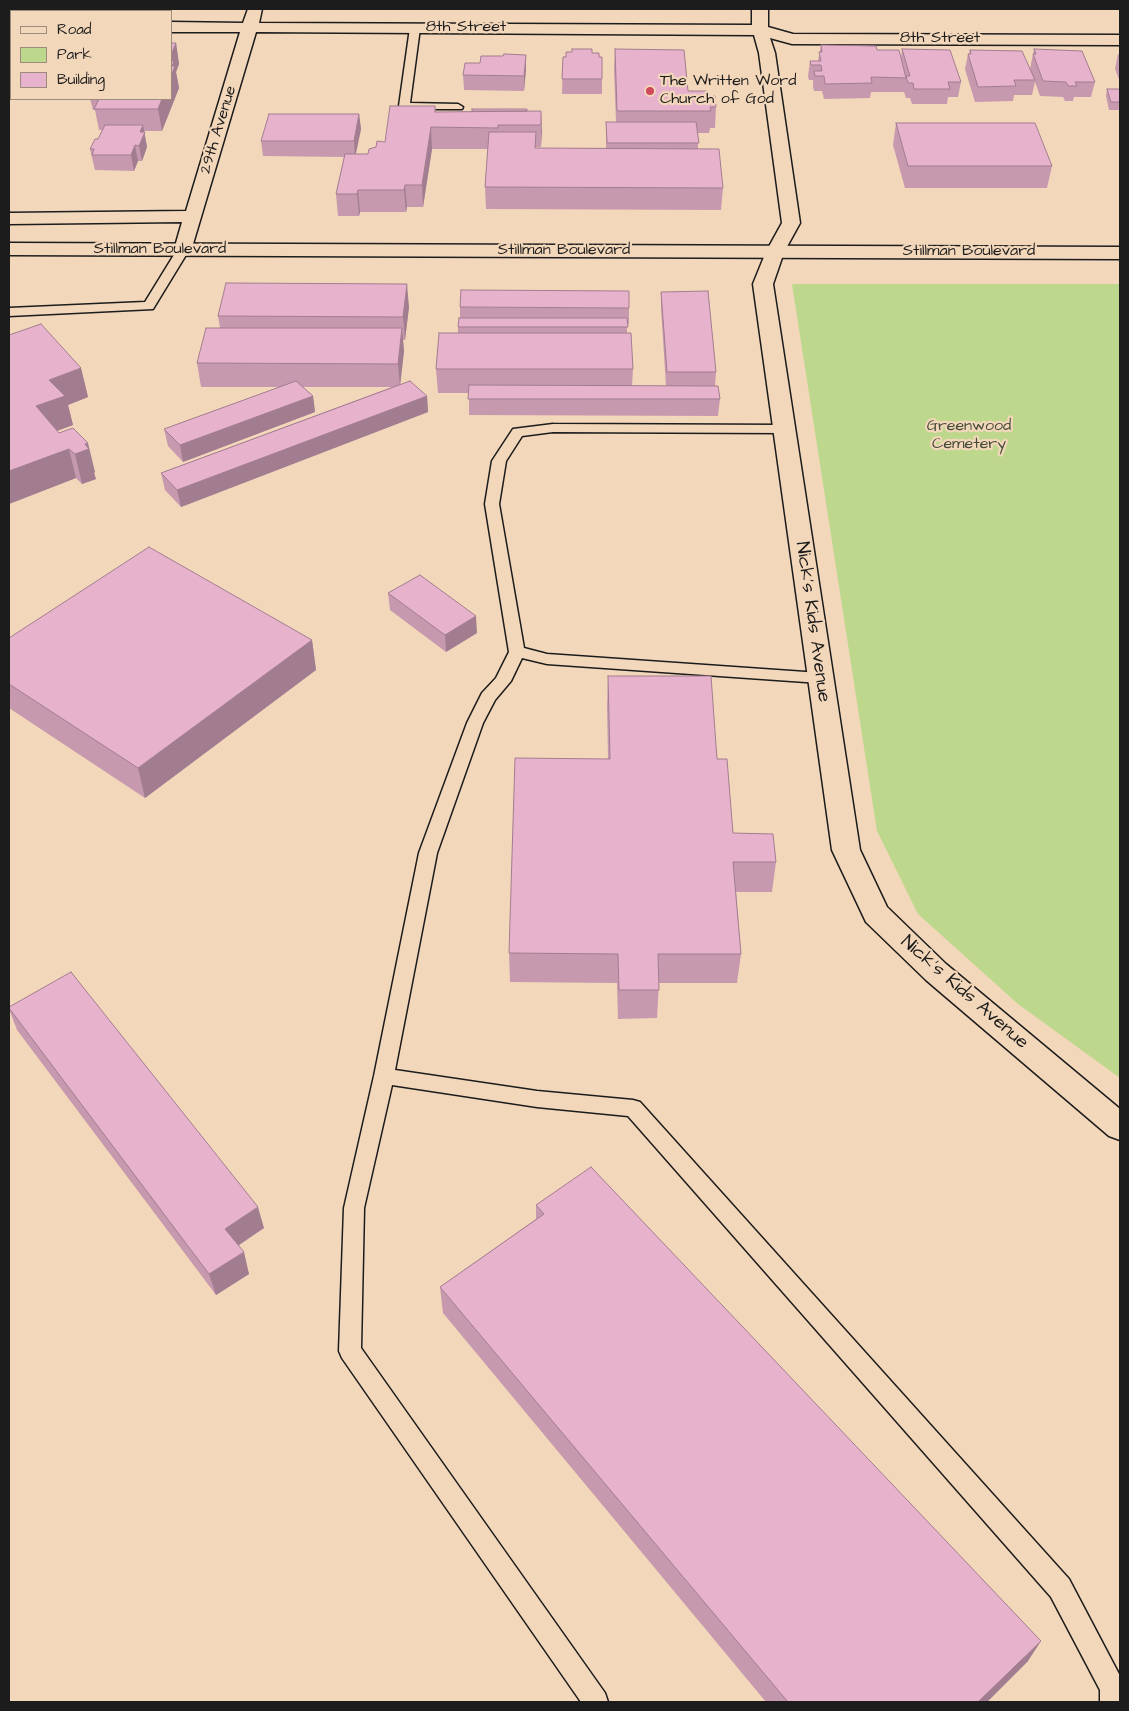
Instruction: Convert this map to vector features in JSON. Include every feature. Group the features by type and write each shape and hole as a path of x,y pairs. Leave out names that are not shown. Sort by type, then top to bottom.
{"street":[{"name":"29th Avenue","path":"183,250 256,9"},
{"name":"Nick's Kids Avenue","path":"760,9 760,30 767,53 791,223 775,252 763,284 846,850 876,914 936,972 1120,1127"},
{"name":"8th Street","path":"760,30 789,21"},
{"name":"8th Street","path":"172,27 760,30 792,39 1120,40"},
{"path":"9,219 193,216"},
{"name":"Stillman Boulevard","path":"9,249 1120,252"}],"lane":[{"path":"415,28 404,106 458,107"},
{"path":"9,312 149,306 183,250"},
{"path":"596,1702 350,1351 354,1208 384,1076 428,853 475,723 488,696 503,681 517,652 492,504 498,461 518,432 554,428 784,429"},
{"path":"517,652 547,659 820,678"},
{"path":"384,1076 537,1099 633,1108 1060,1588 1113,1688 1112,1702"}],"green space":[{"name":"Greenwood Cemetery","path":"792,284 1120,284 1120,1078 1018,1004 918,914 877,831"}],"building":[{"path":"172,43 176,43 172,53"},
{"path":"821,45 876,46 877,50 899,50 906,78 871,77 872,83 825,84 824,76 815,76 814,71 822,71 821,65 811,65 810,61 821,61 819,52 822,52"},
{"path":"572,49 592,49 592,53 599,53 599,57 602,57 602,79 562,79 563,57 566,57 566,52 572,52"},
{"path":"615,49 684,50 688,91 707,91 707,96 715,96 716,107 710,107 711,111 617,111"},
{"path":"902,49 950,50 961,82 948,82 950,89 914,89 913,83 908,83 906,76 910,76"},
{"path":"1034,49 1082,51 1095,82 1075,82 1077,86 1068,86 1066,82 1043,81 1033,54 1036,54"},
{"path":"970,50 1022,51 1035,80 1014,80 1016,86 978,87 968,54 971,54"},
{"path":"9,53 10,53 10,69"},
{"path":"504,54 526,55 524,76 463,75 465,63 480,63 481,56 503,56"},
{"path":"1107,89 1120,89 1120,102 1111,102"},
{"path":"98,100 162,100 158,109 94,109"},
{"path":"390,106 435,106 435,112 541,111 541,125 498,125 498,128 431,127 422,185 405,185 404,190 358,190 357,194 336,194 345,154 368,154 369,149 376,147 377,141 385,142"},
{"path":"472,109 527,109 527,111 472,111"},
{"path":"269,114 359,114 354,141 261,141"},
{"path":"606,122 696,122 699,143 607,143"},
{"path":"896,123 1035,123 1052,166 908,166"},
{"path":"105,125 143,125 140,132 145,132 139,146 135,145 131,155 92,155 94,149 90,149"},
{"path":"489,132 536,132 535,148 719,149 723,188 485,187"},
{"path":"226,283 407,284 403,317 218,316"},
{"path":"461,290 629,291 629,308 460,307"},
{"path":"708,291 716,372 667,372 661,292"},
{"path":"459,318 627,318 628,327 458,327"},
{"path":"41,324 81,368 49,380 65,396 36,406 59,433 73,428 88,443 85,444 89,449 75,454 69,449 9,471 9,335"},
{"path":"206,328 402,328 398,364 197,363"},
{"path":"439,333 631,333 633,369 436,369"},
{"path":"296,381 313,396 180,445 164,429"},
{"path":"410,381 427,396 177,490 161,473"},
{"path":"469,385 718,386 720,399 468,399"},
{"path":"149,547 312,640 138,768 9,684 9,638"},
{"path":"420,575 476,616 445,635 388,593"},
{"path":"608,676 711,676 717,759 727,759 733,833 773,834 776,862 733,862 741,954 658,954 659,990 619,990 618,954 509,953 515,758 610,759"},
{"path":"71,972 258,1207 225,1229 244,1252 209,1274 9,1008"},
{"path":"591,1167 1041,1641 978,1702 788,1702 440,1287 544,1214 536,1205"}],"place":[{"name":"The Written Word Church of God","path":"650,91"}]}
